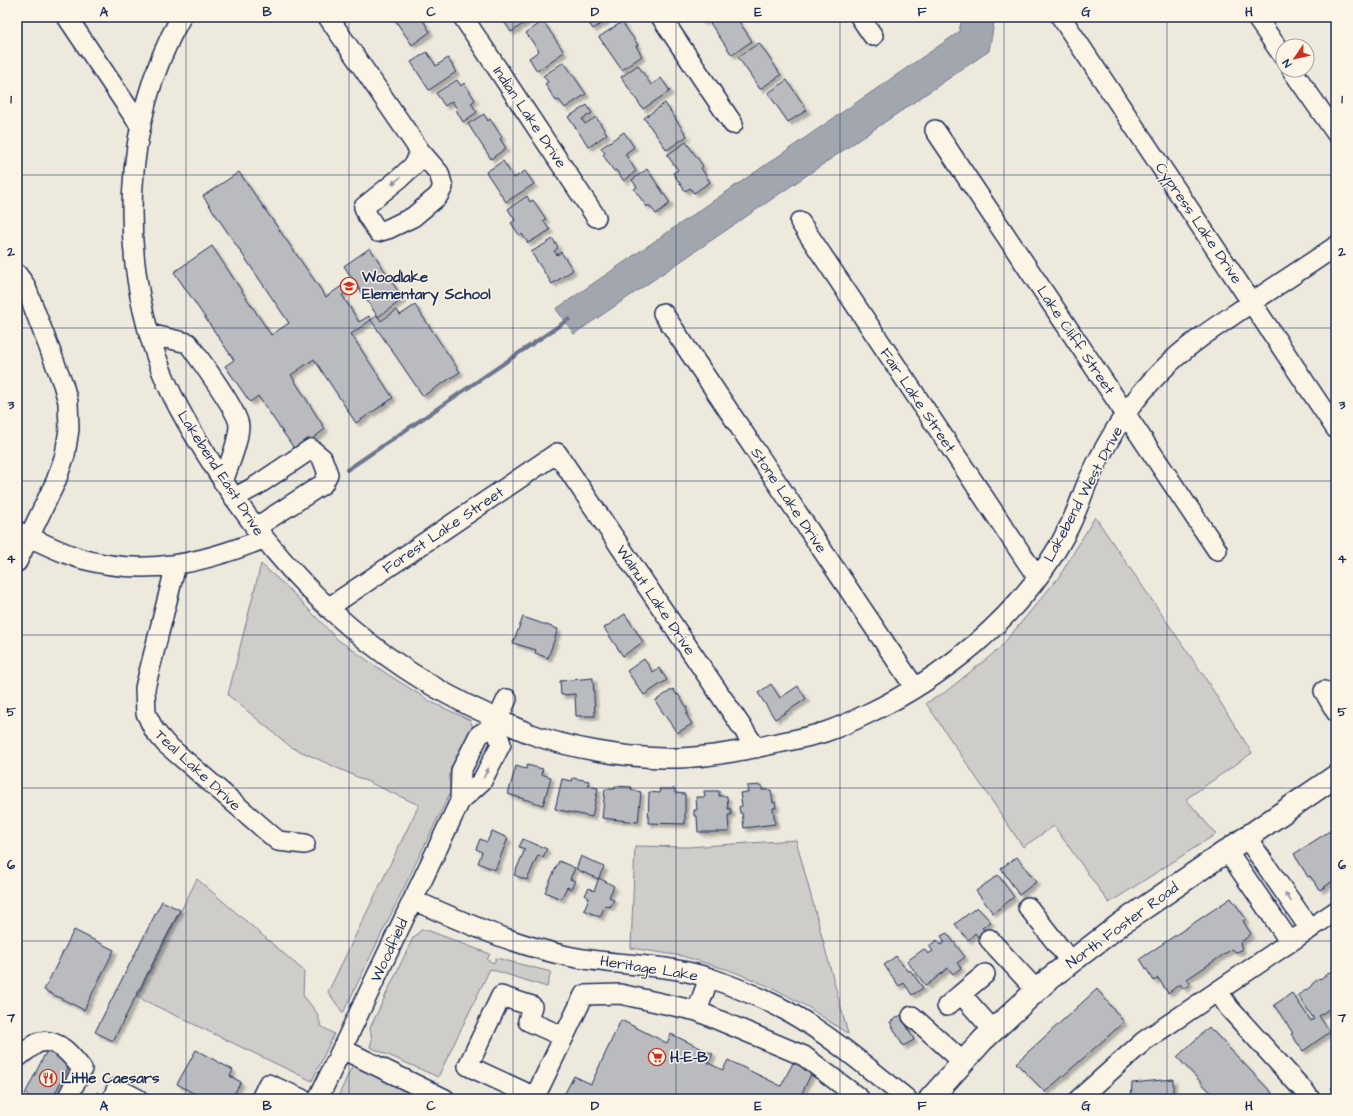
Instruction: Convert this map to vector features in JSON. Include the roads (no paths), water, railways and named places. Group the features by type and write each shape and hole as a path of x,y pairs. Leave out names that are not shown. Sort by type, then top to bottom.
{"main road":[{"name":"North Foster Road","path":"930,1099 993,1030 1050,978 1122,923 1228,852 1336,776"}],"street":[{"path":"66,17 141,127"},
{"name":"Lakebend East Drive","path":"181,17 158,68 144,111 136,153 132,198 133,242 138,287 149,334 162,373 181,414 223,482 259,533 314,595 328,608"},
{"path":"328,17 420,151"},
{"name":"Indian Lake Drive","path":"463,17 596,217"},
{"path":"661,17 733,124"},
{"path":"860,17 873,36"},
{"name":"Cypress Lake Drive","path":"1061,17 1336,429"},
{"path":"1256,17 1275,44"},
{"path":"1298,78 1336,133"},
{"name":"Lake Cliff Street","path":"935,130 1216,550"},
{"name":"Fair Lake Street","path":"800,222 1037,577"},
{"name":"Lakebend West Drive","path":"328,608 359,636 407,671 459,702 496,722 574,746 618,754 665,758 710,755 756,748 827,732 895,701 938,674 974,644 1008,612 1046,565 1070,526 1098,460 1126,414 1144,391 1169,364 1196,340 1336,246"},
{"path":"17,274 26,285 63,384 68,402 69,429 65,456 58,475 23,534 17,562"},
{"name":"Stone Lake Drive","path":"663,313 914,688"},
{"path":"149,334 188,343 234,411 239,424 237,439 223,482"},
{"path":"23,534 59,551 82,559 106,564 130,567 176,565 236,549 323,484 328,474 322,458 311,449 256,486 234,498"},
{"name":"Forest Lake Street","path":"328,608 557,452"},
{"name":"Walnut Lake Drive","path":"557,452 756,748"},
{"name":"Teal Lake Drive","path":"176,565 145,688 146,713 154,730 166,744 278,841 305,844"},
{"path":"1324,691 1336,712"},
{"path":"496,722 507,699"},
{"name":"Woodfield","path":"318,1099 460,801 461,771 479,735 496,722"},
{"path":"1247,838 1310,929"},
{"path":"1228,852 1290,942"},
{"name":"Heritage Lake","path":"414,900 465,923 518,943 573,957 675,970 709,978 750,993 785,1010 819,1031 907,1099"},
{"path":"1028,907 1071,962"},
{"path":"1079,1099 1144,1041 1336,911"},
{"path":"990,939 1036,990"},
{"path":"620,994 626,964"},
{"path":"985,974 954,1000 993,1030"},
{"path":"697,1011 709,978"},
{"path":"1218,991 1229,1008 1310,1099"},
{"path":"564,1038 528,1021 532,1006 501,996 468,1066 535,1097 564,1038 584,994 620,994 697,1011 804,1056 859,1098 875,1074"},
{"path":"912,1016 963,1062"},
{"path":"17,1058 39,1042 52,1042 70,1053 82,1069 67,1099"},
{"path":"342,1049 445,1099"},
{"path":"260,1099 268,1084 302,1099"},
{"path":"114,1094 138,1099"}],"waterway":[{"path":"347,470 569,319"}],"place":[{"name":"Woodlake Elementary School","path":"349,286"},
{"name":"H-E-B","path":"657,1057"},
{"name":"Little Caesars","path":"48,1078"}]}
